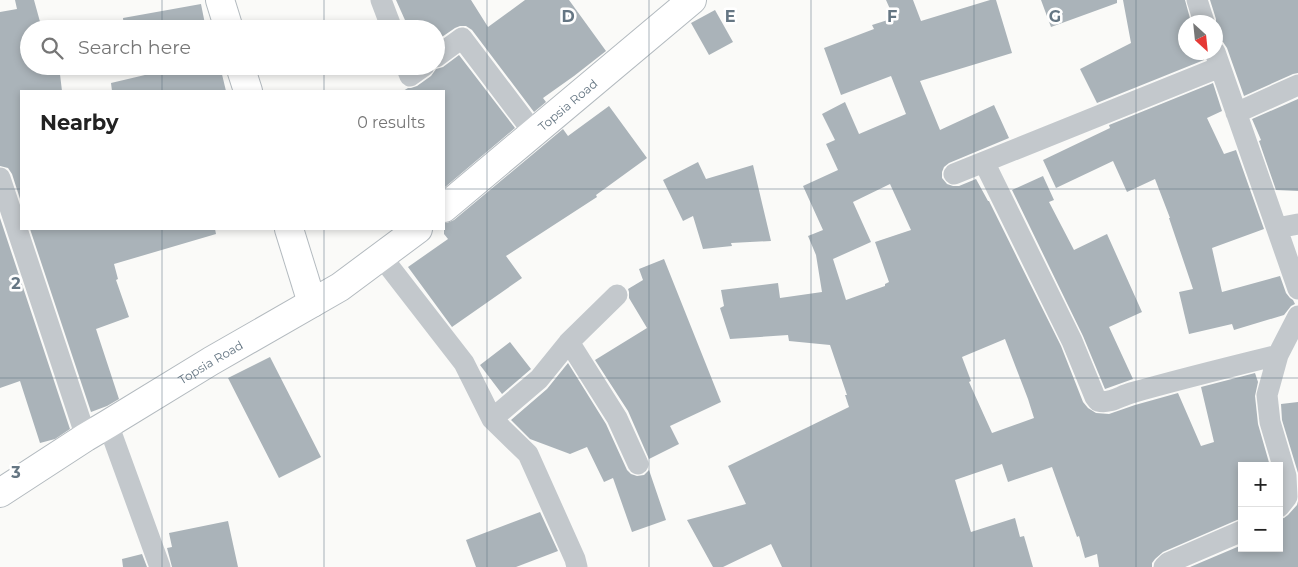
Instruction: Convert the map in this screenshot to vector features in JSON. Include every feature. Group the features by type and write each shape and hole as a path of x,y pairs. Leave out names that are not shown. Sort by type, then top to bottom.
{"street":[{"path":"220,0 226,20"},
{"path":"381,0 389,20"},
{"name":"Topsia Road","path":"445,207 692,0"},
{"path":"1196,0 1201,15"},
{"path":"445,50 462,38 534,133"},
{"path":"954,174 1218,60 1298,289"},
{"path":"243,75 248,90"},
{"path":"1236,113 1298,85"},
{"path":"984,162 1072,341 1095,398 1098,401 1106,402 1177,379 1278,355"},
{"path":"0,178 97,431 160,567"},
{"path":"1277,228 1298,224"},
{"path":"289,230 312,303"},
{"name":"Topsia Road","path":"0,493 211,361 340,287 417,230"},
{"path":"381,256 464,363 492,419 528,454 577,567"},
{"path":"492,419 539,379 569,342 617,295"},
{"path":"1282,462 1270,422 1268,395 1278,355 1298,316"},
{"path":"569,342 617,418 638,464"},
{"path":"1283,466 1286,476 1287,497 1283,502"},
{"path":"1164,567 1168,562 1238,533"}],"building":[{"path":"15,0 34,0 40,20 20,20 20,75 60,75 62,90 20,90 20,199 12,174 8,168 0,166 0,12 17,9"},
{"path":"396,0 471,0 488,27 525,0 569,0 606,51 543,98 546,102 534,112 472,30 466,26 460,26 445,35 445,20 405,20"},
{"path":"886,0 913,0 921,21 990,0 996,0 1012,53 920,81 940,130 994,105 1009,138 949,163 944,167 942,178 947,184 953,186 959,186 976,179 989,201 1061,346 1083,402 1096,413 1109,414 1178,393 1201,446 1214,442 1201,387 1255,373 1258,382 1255,396 1258,424 1269,462 1238,462 1238,520 1163,552 1152,563 1152,567 1099,567 1097,554 1085,558 1079,536 1077,537 1052,467 1008,482 1002,464 955,480 971,532 1015,518 1020,537 1024,536 1033,567 782,567 771,544 723,567 713,567 687,520 746,504 728,466 849,407 845,395 847,395 830,345 789,341 788,335 730,339 720,308 724,306 721,290 778,283 780,298 822,292 816,255 808,236 823,230 803,186 838,170 826,144 835,140 822,114 845,102 859,134 906,114 891,76 841,95 824,48 874,29 872,25 894,18","holes":["890,184 911,230 875,242 889,282 885,286 846,300 833,259 871,242 853,202","1005,339 1034,418 992,433 969,382 971,381 962,357"]},
{"path":"1041,0 1117,0 1117,3 1051,27"},
{"path":"1123,0 1185,0 1189,15 1178,15 1178,60 1204,60 1097,103 1080,69 1131,43"},
{"path":"1210,0 1298,0 1298,73 1244,96 1227,48 1223,42 1223,15 1215,15"},
{"path":"201,4 204,20 123,20 123,18"},
{"path":"715,10 733,42 709,55 691,23"},
{"path":"459,55 515,128 445,187 445,90 405,90 417,86 432,75 445,75 445,66"},
{"path":"145,75 222,75 226,90 112,90 111,83"},
{"path":"1213,83 1222,111 1207,118 1224,154 1236,150 1264,229 1212,248 1222,292 1280,276 1286,293 1295,304 1284,315 1234,330 1232,324 1189,334 1179,292 1193,289 1155,179 1127,192 1113,161 1056,188 1043,160 1110,128 1109,125"},
{"path":"1298,99 1298,191 1276,190 1259,141 1261,140 1252,119"},
{"path":"609,106 647,158 596,195 597,197 506,256 522,278 452,327 408,267 448,239 444,234 445,223 454,220 563,129 568,136"},
{"path":"698,162 706,179 753,165 771,241 731,243 732,246 703,249 693,216 683,221 663,180"},
{"path":"1043,176 1054,200 1049,202 1074,250 1107,234 1142,312 1109,327 1133,379 1105,389 1083,336 1012,190"},
{"path":"0,218 70,429 55,439 40,443 20,381 0,388"},
{"path":"30,230 215,230 216,234 114,264 118,279 116,280 129,317 96,329 119,399 91,412"},
{"path":"664,259 721,402 670,426 679,444 649,459 628,411 595,360 647,328 629,298 628,289 643,280 639,269"},
{"path":"510,342 531,369 502,394 480,365"},
{"path":"270,357 321,457 279,478 228,378"},
{"path":"568,363 606,424 627,470 637,476 644,475 649,470 666,520 632,532 613,478 604,482 587,447 570,454 530,439 511,420 547,389"},
{"path":"1298,402 1298,473 1282,420 1281,404"},
{"path":"1298,501 1298,567 1190,567 1238,547 1238,552 1283,552 1283,518 1297,505"},
{"path":"540,512 558,551 516,567 476,567 466,540"},
{"path":"228,521 238,567 172,567 167,548 172,547 169,533"},
{"path":"142,554 147,567 123,567 122,559"}]}
